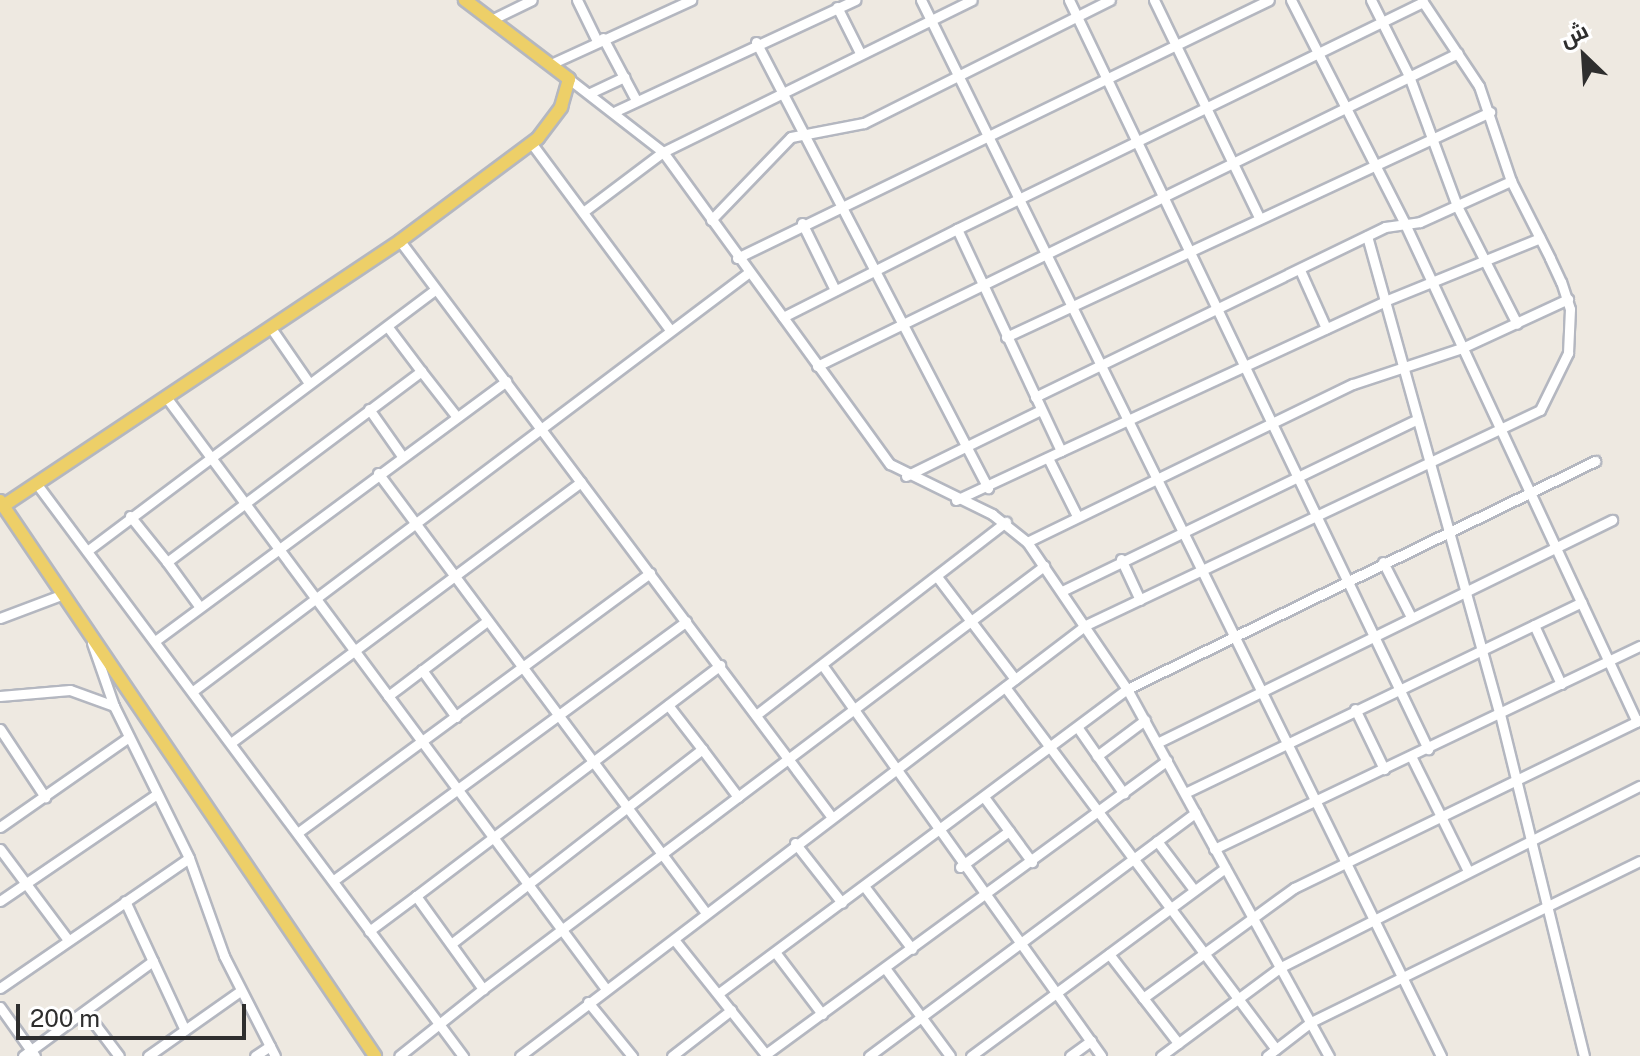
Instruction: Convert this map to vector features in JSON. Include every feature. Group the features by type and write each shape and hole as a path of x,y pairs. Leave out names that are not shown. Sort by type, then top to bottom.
{"main road":[{"path":"375,1056 2,503 400,241 532,144 561,107 569,79 553,63 465,0"}],"street":[{"path":"493,19 532,0"},
{"path":"577,0 636,100"},
{"path":"553,63 691,0"},
{"path":"616,111 756,42 855,0"},
{"path":"921,0 1049,256 1179,529 1237,637 1377,917 1441,1056"},
{"path":"583,212 663,152 972,0"},
{"path":"1069,0 1428,749"},
{"path":"711,220 802,131 864,123 957,73 1110,0"},
{"path":"1154,0 1259,217"},
{"path":"737,258 802,223 1269,0"},
{"path":"1143,998 1251,914 1348,859 1638,721 1405,224 1291,0"},
{"path":"520,1056 588,1002 676,942 706,913 795,843 1086,625 1502,431 1551,398 1568,353 1568,299 1511,181 1490,112 1458,53 1423,2 1137,139 783,317"},
{"path":"1375,3 1409,76 1457,206 1517,324"},
{"path":"837,7 860,53"},
{"path":"756,42 988,488"},
{"path":"817,366 1049,256 1458,53"},
{"path":"590,93 624,77"},
{"path":"569,79 616,111 663,152 817,366 906,476 1006,522 1027,542 1127,689 1329,1056"},
{"path":"1006,337 1490,112"},
{"path":"532,144 670,330"},
{"path":"1035,397 1367,236 1457,206 1511,181"},
{"path":"802,223 835,290"},
{"path":"957,229 1061,451"},
{"path":"1367,236 1500,714 1544,908 1584,1056"},
{"path":"956,500 988,488 1126,420 1385,301 1540,238"},
{"path":"400,241 831,816"},
{"path":"1300,270 1326,328"},
{"path":"193,691 539,427 748,273"},
{"path":"87,551 208,457 435,290"},
{"path":"1027,542 1273,421 1401,363 1462,348 1568,299"},
{"path":"387,326 457,417"},
{"path":"271,328 309,383"},
{"path":"167,562 421,371"},
{"path":"155,641 276,548 506,381"},
{"path":"166,397 606,989"},
{"path":"369,409 402,456"},
{"path":"906,476 1041,410"},
{"path":"1062,591 1179,529 1416,420"},
{"path":"1048,458 1077,516"},
{"path":"719,993 1127,689 1595,461"},
{"path":"378,473 555,716 706,913"},
{"path":"232,742 352,649 581,482"},
{"path":"36,483 300,831 369,931 463,1056"},
{"path":"130,516 199,606"},
{"path":"1157,743 1612,520"},
{"path":"756,715 938,578 1006,522"},
{"path":"1121,559 1140,600"},
{"path":"1383,562 1411,617"},
{"path":"399,1056 660,853 856,713 1044,566"},
{"path":"300,831 650,573"},
{"path":"938,578 1015,679"},
{"path":"0,618 64,594"},
{"path":"1185,793 1581,602"},
{"path":"388,696 487,621"},
{"path":"334,880 686,621"},
{"path":"1534,625 1561,684"},
{"path":"88,630 114,706 189,858 240,991 275,1056"},
{"path":"1214,849 1640,646"},
{"path":"369,931 720,665"},
{"path":"823,666 960,867 1101,1056"},
{"path":"422,670 456,717"},
{"path":"1005,687 1239,1000 1271,1053 1311,1022 1640,861"},
{"path":"0,696 70,690 114,706"},
{"path":"668,705 738,797"},
{"path":"1355,709 1384,769"},
{"path":"1097,756 1145,720"},
{"path":"1078,728 1124,794"},
{"path":"0,729 45,797"},
{"path":"0,827 129,737"},
{"path":"451,944 702,749"},
{"path":"1411,756 1468,871"},
{"path":"676,942 767,1055 1167,761"},
{"path":"1161,1056 1281,967 1640,786"},
{"path":"0,901 157,794"},
{"path":"984,797 1032,862"},
{"path":"869,1056 1195,813"},
{"path":"960,867 1009,831"},
{"path":"1157,841 1194,890"},
{"path":"795,843 842,903"},
{"path":"0,849 23,884 68,940"},
{"path":"0,988 189,858"},
{"path":"971,1056 1225,868"},
{"path":"864,886 912,949"},
{"path":"416,896 483,989"},
{"path":"125,901 185,1030"},
{"path":"775,952 822,1014"},
{"path":"1109,954 1178,1043"},
{"path":"0,1007 30,1054 153,961"},
{"path":"885,968 950,1056"},
{"path":"148,1056 240,991"},
{"path":"588,1002 632,1056"},
{"path":"672,1056 731,1010"},
{"path":"85,1011 119,1056"},
{"path":"1070,1056 1091,1041"},
{"path":"255,1056 270,1046"}]}
